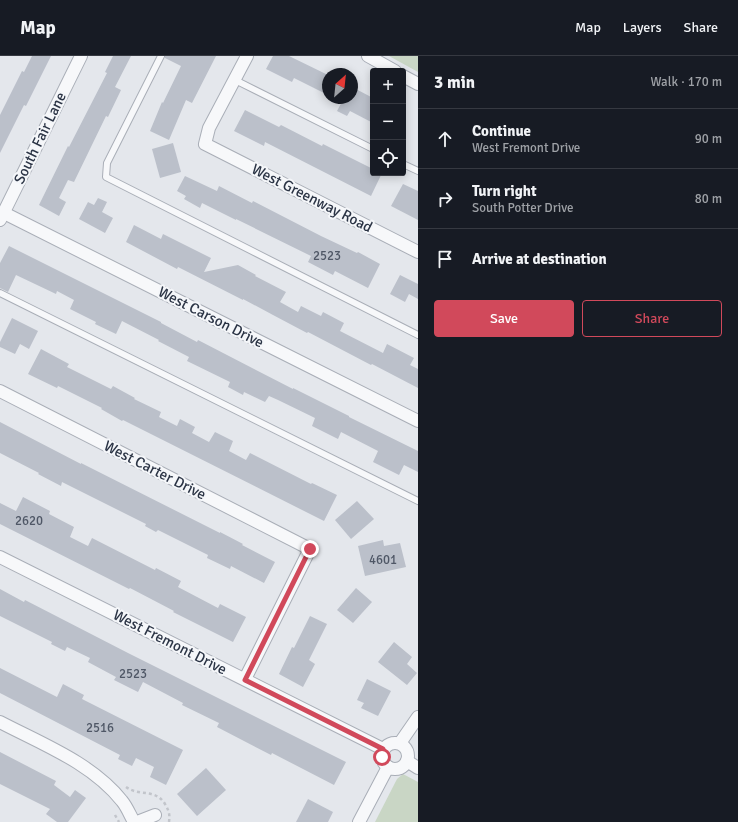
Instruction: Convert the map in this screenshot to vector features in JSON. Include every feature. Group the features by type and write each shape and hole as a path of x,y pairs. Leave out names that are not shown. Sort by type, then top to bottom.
{"street":[{"name":"South Fair Lane","path":"2,217 81,56"},
{"path":"235,80 247,56"},
{"path":"368,56 390,68"},
{"path":"406,78 418,84"},
{"name":"West Greenway Road","path":"235,80 209,128 205,144 418,252"},
{"name":"West Carson Drive","path":"2,217 418,421"},
{"name":"West Carter Drive","path":"0,391 310,549 245,680"},
{"name":"West Fremont Drive","path":"0,556 383,749"},
{"path":"400,743 418,717"},
{"path":"0,722 71,758 92,772 107,784 123,802 136,822 155,815"},
{"path":"393,742 400,743 408,751 407,761 399,768 388,767 382,761 383,749 393,742"},
{"path":"407,761 418,768"},
{"path":"359,822 388,767"}],"lane":[{"path":"161,56 107,163 106,177 418,335"},
{"path":"235,80 370,148"},
{"path":"406,165 418,171"},
{"path":"0,294 418,501"}],"path":[{"path":"128,788 138,792 152,793 162,799 170,811 169,822"},
{"path":"115,814 118,822"}],"green space":[{"path":"389,56 418,56 418,72"},
{"path":"403,774 418,782 418,822 375,822 397,779"}],"building":[{"path":"32,56 51,56 0,153 0,115 22,71 24,72"},
{"path":"113,56 131,56 115,87 121,90 108,117 106,116 74,182 68,180 59,198 66,202 59,216 39,205 68,146 69,147 107,73 105,72"},
{"path":"165,56 216,56 192,103 186,100 169,140 150,131 162,102 163,103 181,66 165,58"},
{"path":"273,56 289,56 322,72 322,92 294,78 292,82 266,69"},
{"path":"358,90 370,96 370,121 350,111 347,116 337,111 341,104 358,104"},
{"path":"245,110 279,127 281,125 322,146 323,144 370,168 370,176 381,176 371,196 265,142 264,146 234,131"},
{"path":"173,143 181,172 160,178 152,149"},
{"path":"185,176 217,191 219,186 252,203 253,201 380,264 368,288 335,271 333,275 308,262 311,256 236,219 202,203 200,208 184,199 186,196 177,191"},
{"path":"403,184 418,191 418,220 391,206"},
{"path":"98,198 107,202 102,212 113,218 105,233 79,219 88,202 94,205"},
{"path":"134,225 161,239 163,234 211,258 204,272 238,265 256,275 255,276 286,292 280,302 298,312 301,306 321,316 323,312 344,323 340,331 383,353 387,344 414,358 410,365 418,369 418,388 308,332 307,333 243,299 178,267 177,269 126,242"},
{"path":"9,246 161,322 197,342 198,340 418,451 418,472 404,465 399,475 373,462 378,451 341,432 338,439 312,426 315,418 269,396 265,402 244,392 243,395 228,387 230,382 187,361 189,357 122,321 116,334 95,324 96,322 70,309 74,300 57,291 56,294 16,275 8,292 0,288 0,263"},
{"path":"400,275 418,284 418,299 409,294 405,302 390,294"},
{"path":"12,318 38,331 29,349 20,344 15,354 0,347 0,342"},
{"path":"41,349 69,364 67,367 111,389 113,386 135,398 134,399 161,412 159,417 177,426 180,419 195,427 192,433 209,442 215,432 233,441 229,451 246,460 250,453 311,484 312,483 337,495 324,521 123,420 122,421 101,409 102,408 58,386 57,388 28,374"},
{"path":"0,422 81,464 220,532 275,562 264,583 231,566 230,569 207,558 208,555 158,530 156,532 145,526 146,524 62,482 61,486 0,453"},
{"path":"23,497 50,511 49,514 74,527 70,537 88,546 92,538 155,570 156,568 181,581 178,587 218,608 220,604 246,617 233,642 173,612 174,611 130,588 129,589 0,524 0,503 16,511"},
{"path":"357,501 374,519 351,539 335,520"},
{"path":"383,540 384,546 400,543 406,567 365,576 358,546"},
{"path":"356,588 372,602 353,623 337,610"},
{"path":"0,589 24,602 25,600 346,762 334,785 217,727 219,723 182,705 183,703 143,682 138,692 114,680 116,677 88,662 90,658 67,647 65,651 51,644 52,642 0,616"},
{"path":"310,616 327,624 309,660 315,664 303,687 279,674 292,647 294,648"},
{"path":"394,642 412,657 407,664 417,673 407,685 378,662"},
{"path":"0,668 57,697 63,684 84,695 82,699 183,750 166,785 150,777 154,767 136,758 132,766 118,759 120,755 0,693"},
{"path":"367,679 391,691 378,716 361,708 364,703 357,700"},
{"path":"0,752 56,781 54,785 70,797 75,790 86,798 68,822 57,822 46,814 50,809 0,784"},
{"path":"206,768 226,790 197,816 177,794"},
{"path":"308,799 333,812 328,822 296,822"}],"route":[{"path":"310,549 245,680 383,749 382,757"}]}
